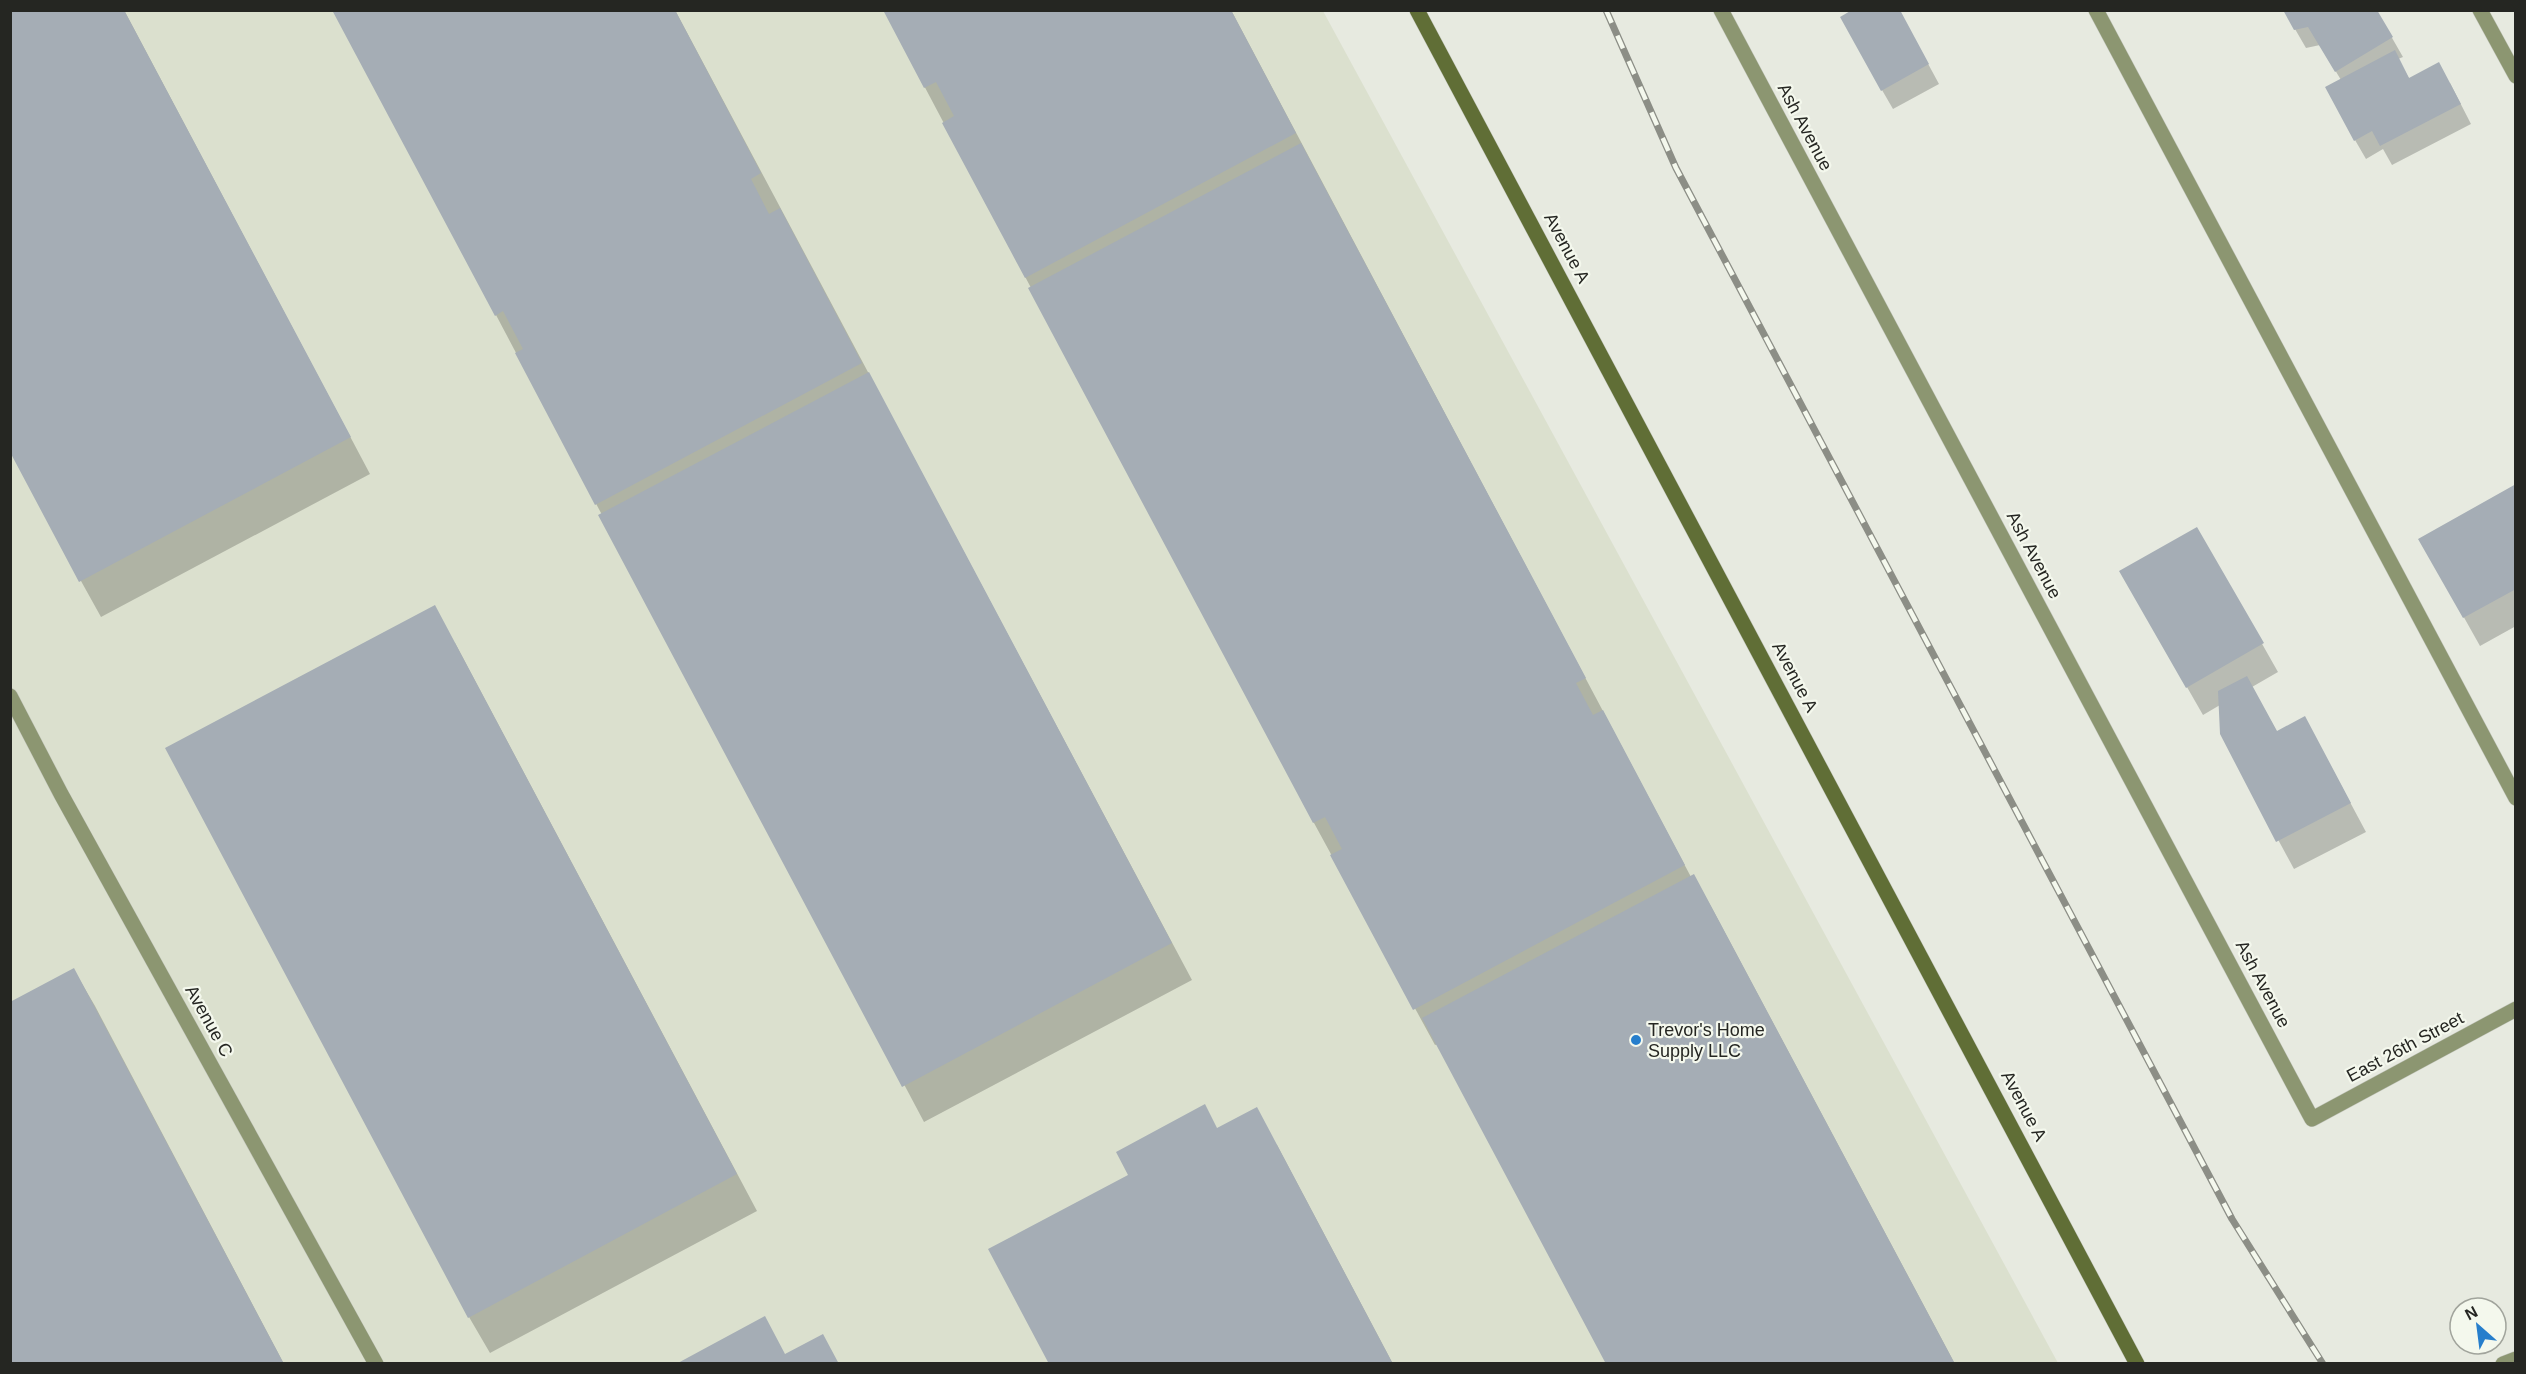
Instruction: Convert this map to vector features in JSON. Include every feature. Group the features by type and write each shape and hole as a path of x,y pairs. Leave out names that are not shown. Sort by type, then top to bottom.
{"main road":[{"name":"Avenue A","path":"1418,10 2137,1364"}],"street":[{"name":"Ash Avenue","path":"1721,10 2312,1119"},
{"path":"2096,10 2516,798"},
{"path":"2480,10 2516,76"},
{"name":"Avenue C","path":"10,696 376,1364"},
{"name":"East 26th Street","path":"2312,1119 2516,1009"},
{"path":"2503,1364 2516,1359"}],"shaded area":[{"path":"10,11 1323,11 2058,1363 11,1363"}],"building":[{"path":"10,10 124,10 351,437 79,582 10,452"},
{"path":"332,10 675,10 761,173 751,179 769,214 780,208 862,363 595,505 515,353 523,349 503,311 495,316"},
{"path":"883,10 1231,10 1296,133 1025,278 942,123 954,116 936,82 924,88"},
{"path":"1852,10 1900,10 1929,64 1881,91 1840,17"},
{"path":"2283,10 2377,10 2393,37 2335,72 2308,27 2294,30"},
{"path":"2395,50 2409,78 2439,62 2461,104 2380,146 2372,131 2354,141 2325,87"},
{"path":"1301,143 1586,678 1576,683 1593,715 1603,710 1685,865 1413,1010 1330,855 1342,849 1325,817 1313,823 1028,288"},
{"path":"869,372 1172,943 902,1087 598,515"},
{"path":"2516,484 2516,589 2463,618 2418,539"},
{"path":"2197,527 2264,643 2186,688 2119,571"},
{"path":"435,605 737,1174 468,1318 165,748"},
{"path":"2247,676 2277,731 2305,716 2351,803 2276,842 2220,734 2218,691"},
{"path":"1694,874 1955,1364 1606,1364 1422,1018"},
{"path":"74,968 284,1364 10,1364 10,1002"},
{"path":"1205,1104 1217,1128 1257,1107 1393,1364 1049,1364 988,1249 1128,1175 1116,1152"},
{"path":"765,1316 785,1354 823,1334 839,1364 676,1364"}],"railway":[{"path":"1606,10 1676,168 2232,1219 2323,1364"}],"place":[{"name":"Trevor's Home Supply LLC","path":"1636,1040"}]}
